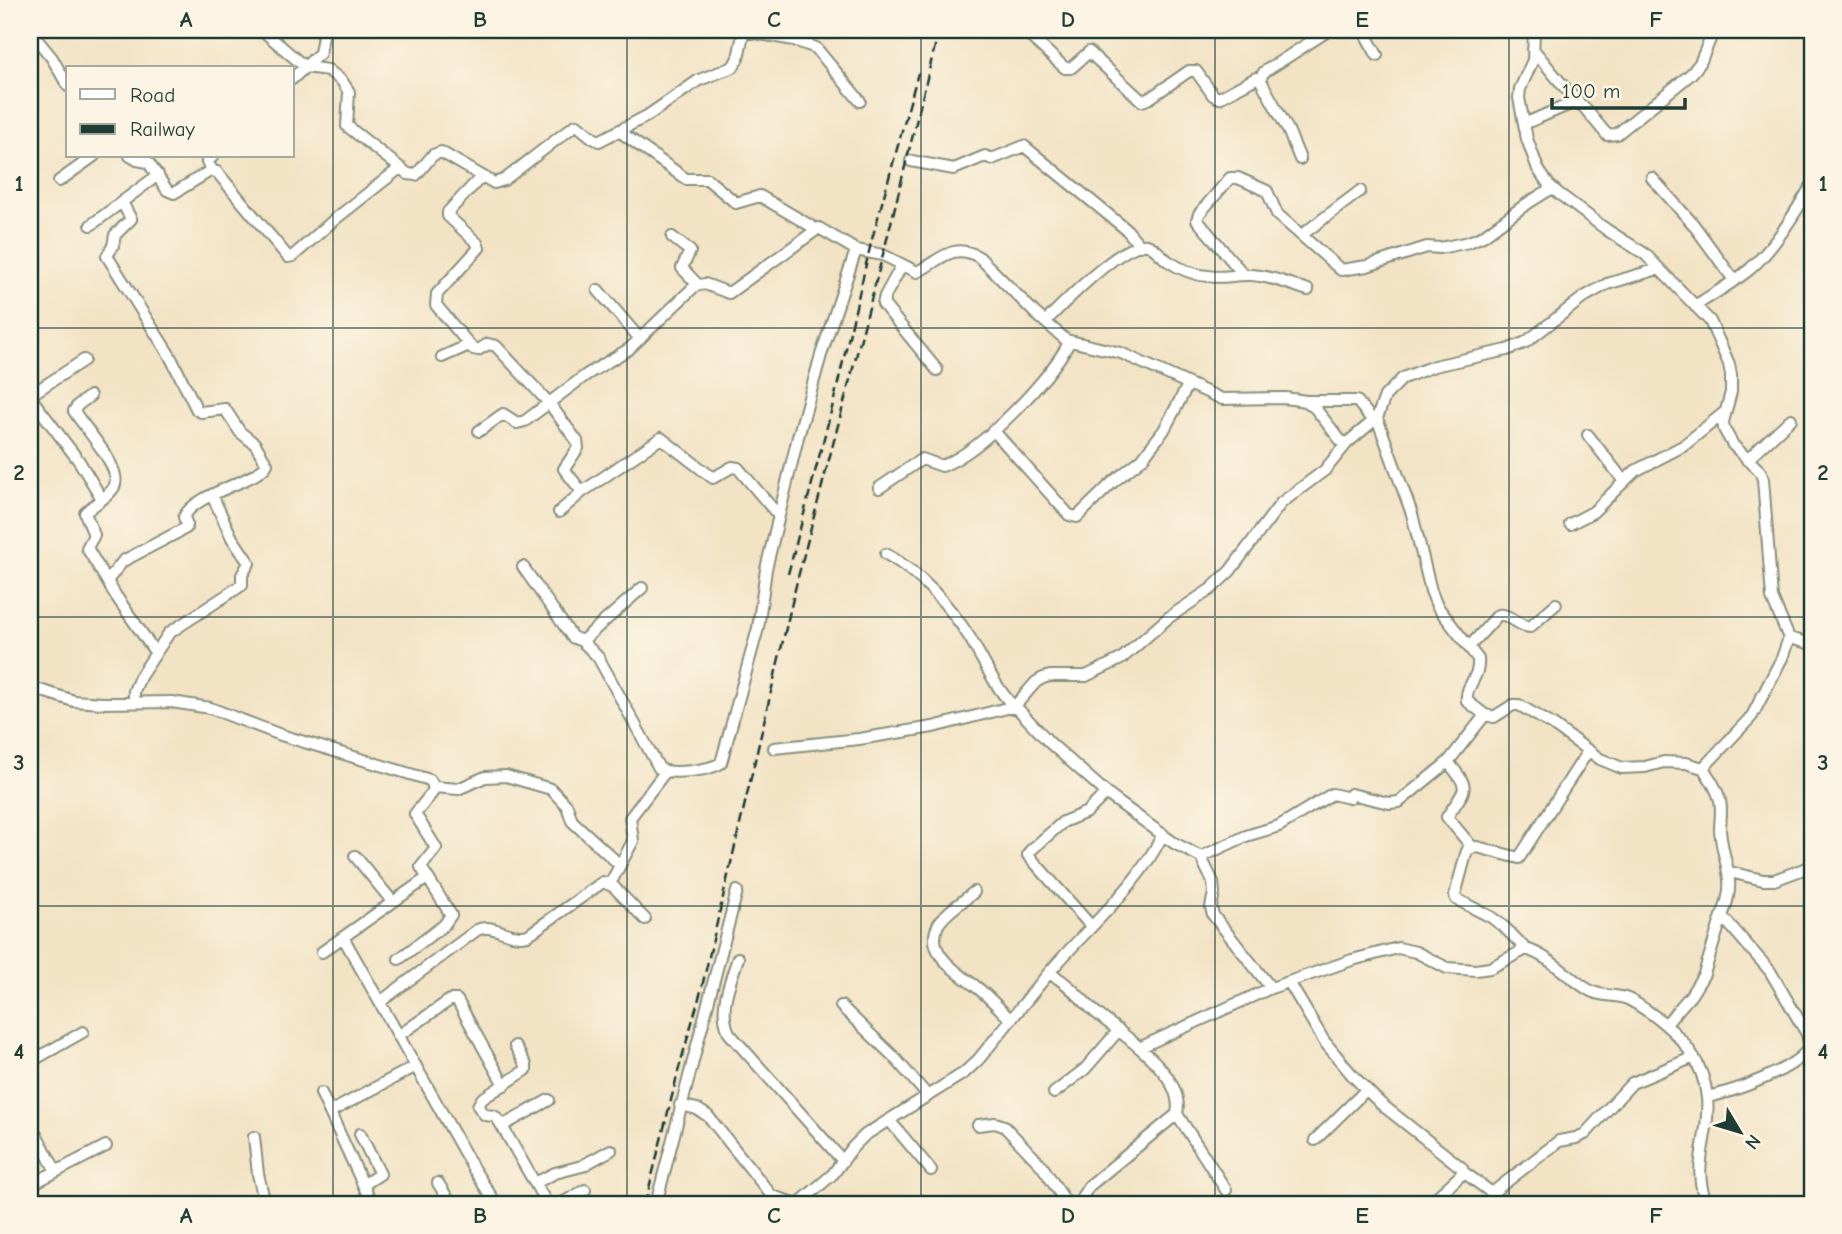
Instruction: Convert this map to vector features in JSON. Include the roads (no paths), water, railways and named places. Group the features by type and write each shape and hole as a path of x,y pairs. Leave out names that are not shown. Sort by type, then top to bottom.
{"street":[{"path":"262,30 305,67 328,70 342,81 349,92 347,126 408,174 416,175 433,155 441,152 494,183 504,180 574,126 577,125 599,141 647,116 699,80 733,67 738,58 741,31 794,40 816,48 860,101"},
{"path":"294,77 320,53 324,30"},
{"path":"1023,30 1065,68 1071,68 1089,52 1142,101 1189,71 1196,71 1213,95 1219,98 1256,78 1260,79"},
{"path":"1260,79 1264,72 1329,30"},
{"path":"1363,30 1377,55"},
{"path":"1534,30 1533,60 1520,89 1520,108 1531,156 1552,188 1607,230 1645,254 1710,321 1729,364 1731,392 1724,429 1733,445 1762,475 1772,598 1789,638 1782,658 1752,716 1703,768"},
{"path":"1534,49 1565,85 1567,93 1607,135 1616,134 1691,74 1700,63 1714,30"},
{"path":"30,31 52,58 66,82"},
{"path":"1260,79 1288,130 1300,159"},
{"path":"1524,124 1569,104 1579,103"},
{"path":"620,131 687,179 707,179 736,203 760,196 816,229 826,230 856,250 883,255 917,272 954,251 968,251 990,266 1068,345 1121,353 1185,391 1222,399 1357,401 1376,420 1409,506 1437,606 1475,653 1479,668 1476,678 1467,690 1467,701 1485,715 1494,718 1513,705 1519,705 1553,725 1588,751 1622,768 1645,767 1664,762 1703,768 1718,793 1721,801 1721,835 1730,879 1729,900 1704,974 1691,995 1666,1024"},
{"path":"911,161 954,169 985,156 992,159 1024,146 1127,230 1140,246"},
{"path":"58,181 91,158"},
{"path":"134,158 148,162 167,190 174,193 213,171"},
{"path":"211,158 206,162 213,171 220,174 290,257 400,168"},
{"path":"91,225 158,175"},
{"path":"482,176 448,216 479,248 435,299 436,305 469,345 475,350 488,344 496,346 549,403 577,441 578,448 564,468 582,492"},
{"path":"1244,275 1197,220 1199,214 1230,178 1238,177 1267,191 1277,214 1341,270 1367,266 1427,247 1453,247 1469,242 1483,236 1552,188"},
{"path":"1652,178 1693,224 1734,280"},
{"path":"1695,306 1748,271 1774,242 1812,185"},
{"path":"1303,234 1360,191"},
{"path":"107,581 123,561 186,528 184,514 212,495 261,471 267,464 255,444 240,432 225,409 201,412 197,410 170,356 107,256 113,246 115,234 131,219 122,202"},
{"path":"480,431 503,414 519,424 586,375 629,349 685,294 698,285 705,284 729,293 816,229"},
{"path":"672,237 691,251 682,268 698,285"},
{"path":"1045,322 1088,278 1140,246 1150,246 1165,259 1194,273 1218,277 1244,275 1275,279 1308,290"},
{"path":"523,567 572,637 582,641 598,657 659,768 665,772 719,765 723,759 758,628 766,569 778,515 821,355 856,250"},
{"path":"902,265 883,304 937,370"},
{"path":"774,748 859,739 933,727 1014,707 1036,682 1043,678 1086,676 1121,659 1168,618 1211,589 1237,562 1281,503 1325,470 1347,443 1376,420 1385,396 1403,378 1434,366 1507,350 1526,342 1584,296 1607,284 1658,269"},
{"path":"598,290 640,339"},
{"path":"442,357 469,345"},
{"path":"880,488 922,459 937,465 947,464 993,430 1025,400 1068,345"},
{"path":"83,360 30,398 79,461 102,499"},
{"path":"993,430 1069,515 1077,517 1113,482 1142,459 1164,430 1185,391"},
{"path":"90,396 74,411 116,474 115,486 86,511 84,516 94,535 87,548 155,652"},
{"path":"1306,401 1315,408 1341,441 1347,443"},
{"path":"1570,524 1593,512 1635,471 1683,446 1726,412"},
{"path":"1747,460 1791,419"},
{"path":"1588,435 1624,481"},
{"path":"559,512 582,492 661,438 713,478 732,467 738,468 778,515"},
{"path":"134,703 137,685 169,633 241,587 242,575 249,566 232,538 212,495"},
{"path":"886,554 899,562 950,609 1002,694 1014,707 1106,793 1174,843 1200,857 1213,882 1213,915 1272,988"},
{"path":"582,641 642,588"},
{"path":"1469,646 1498,615 1505,615 1522,626 1530,627 1556,604"},
{"path":"1789,638 1810,642"},
{"path":"30,687 74,701 172,702 210,708 281,735 430,780 434,787 432,793 415,814 436,848 421,867 451,915 444,925 399,959"},
{"path":"1200,857 1245,836 1279,826 1332,794 1389,803 1399,802 1448,762 1485,715"},
{"path":"1448,762 1464,782 1464,790 1447,817 1469,850 1518,858 1588,751"},
{"path":"610,884 633,841 630,818 665,772"},
{"path":"434,787 458,789 485,777 506,776 551,789 567,806 572,821 620,865"},
{"path":"1091,926 1028,855 1055,828 1070,818 1087,812 1106,793"},
{"path":"680,1105 696,1109 708,1116 772,1196 798,1204 833,1174 865,1135 964,1073 978,1060 1048,974 1091,926 1120,899 1155,850 1163,834"},
{"path":"1469,850 1456,899 1491,917 1527,950 1550,961 1591,991 1626,998 1666,1024 1677,1033 1694,1057 1707,1097 1707,1118 1698,1169 1707,1204"},
{"path":"355,856 392,901"},
{"path":"1730,879 1774,880 1812,866"},
{"path":"322,952 427,878"},
{"path":"380,1002 477,930 489,927 515,936 528,935 603,882 610,884 645,919"},
{"path":"656,1204 737,891"},
{"path":"974,892 940,922 937,947 948,965 979,989 1010,1019"},
{"path":"1707,1097 1739,1089 1795,1063 1806,1054 1810,1046 1810,1032 1770,971 1722,916"},
{"path":"342,937 496,1204"},
{"path":"1141,1047 1272,988 1352,960 1398,948 1416,952 1447,968 1476,970 1490,968 1527,950"},
{"path":"738,958 725,1003 724,1022 729,1032 843,1161"},
{"path":"1048,974 1057,977 1097,1014 1141,1047 1172,1085 1177,1097 1177,1114 1226,1190"},
{"path":"1289,982 1324,1041 1366,1090 1492,1194 1559,1141 1585,1134 1632,1083 1694,1057"},
{"path":"398,1036 450,1000 457,1000 504,1084"},
{"path":"841,1006 893,1056 928,1096"},
{"path":"1054,1093 1085,1069 1119,1030"},
{"path":"30,1062 83,1032"},
{"path":"515,1046 527,1068 482,1099 478,1105 485,1115 494,1116 502,1126 547,1204"},
{"path":"1806,1054 1812,1066"},
{"path":"330,1112 416,1066"},
{"path":"1315,1140 1366,1090"},
{"path":"321,1093 372,1204"},
{"path":"502,1126 548,1100"},
{"path":"978,1125 995,1123 1004,1126 1076,1202 1104,1172 1177,1114"},
{"path":"890,1120 931,1170"},
{"path":"30,1123 56,1171"},
{"path":"360,1134 380,1174 363,1185"},
{"path":"254,1137 265,1204"},
{"path":"30,1185 106,1146"},
{"path":"535,1183 583,1166 611,1150"},
{"path":"1429,1204 1461,1175 1462,1171"},
{"path":"438,1183 451,1204"},
{"path":"560,1204 585,1190"}],"railway":[{"path":"645,1204 701,991 797,581 939,30"},
{"path":"788,574 833,404 872,239 918,73"}]}
